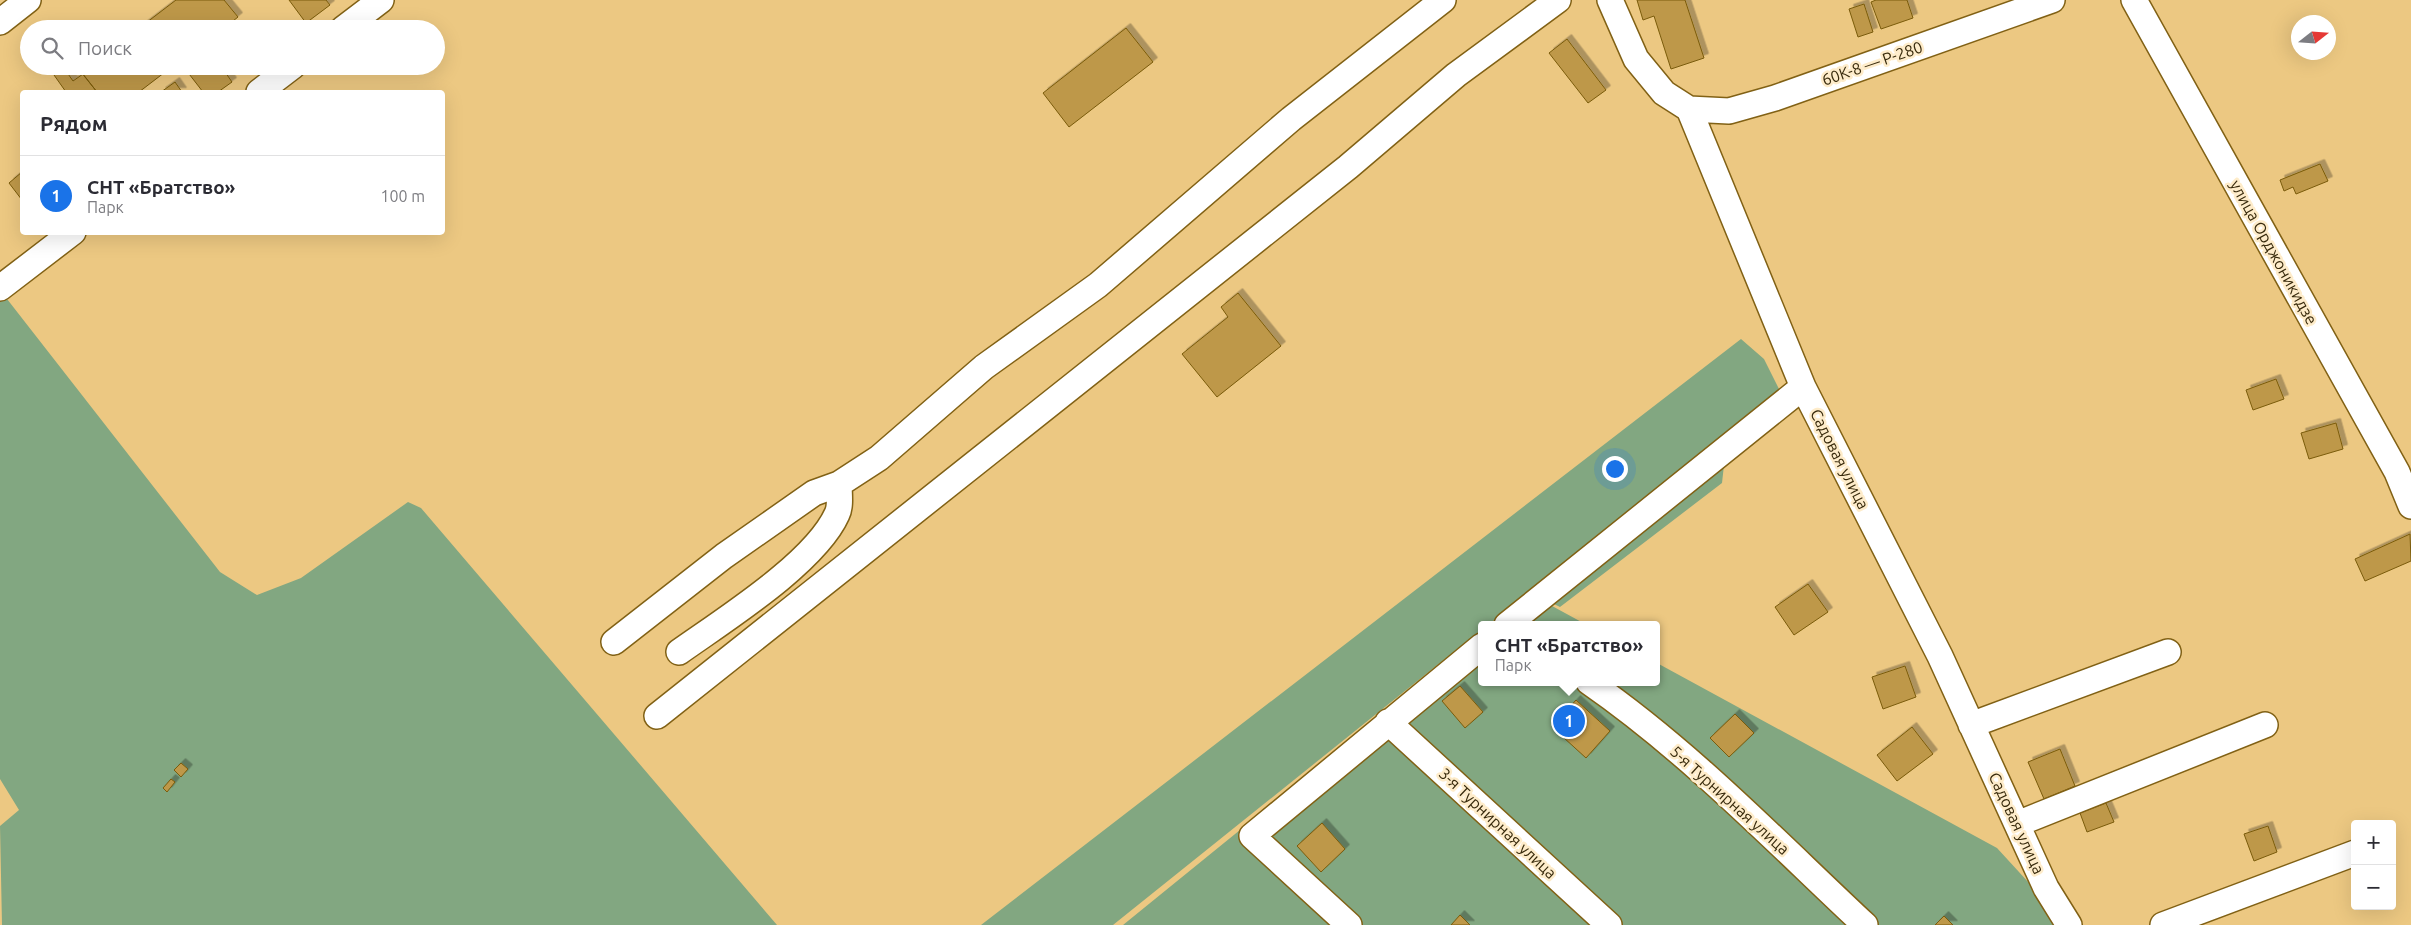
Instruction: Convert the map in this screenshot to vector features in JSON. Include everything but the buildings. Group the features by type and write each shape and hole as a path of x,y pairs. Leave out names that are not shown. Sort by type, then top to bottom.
{"street":[{"path":"355,20 381,0"},
{"path":"614,642 724,556 814,493 839,484 879,458 984,367 1098,285 1291,119 1443,0"},
{"path":"658,716 1348,167 1456,75 1558,0"},
{"path":"1610,0 1636,59 1664,93 1689,109"},
{"name":"60К-8 — Р-280","path":"1689,109 1729,110 1775,98 2052,0"},
{"name":"улица Орджоникидзе","path":"2134,0 2404,470 2411,506"},
{"path":"0,22 25,1"},
{"path":"262,90 282,75"},
{"name":"Садовая улица","path":"1689,109 1803,387 1940,656 2046,888 2069,925"},
{"path":"0,288 69,235"},
{"path":"1512,621 1803,387"},
{"path":"679,652 764,591 822,540 838,512 839,484"},
{"path":"1350,925 1252,836 1478,649"},
{"path":"1971,725 2168,652"},
{"name":"5-я Турнирная улица","path":"1596,686 1628,709 1720,789 1866,925"},
{"name":"3-я Турнирная улица","path":"1388,722 1609,925"},
{"path":"2017,824 2265,726"},
{"path":"2163,925 2351,854"}],"green space":[{"path":"0,290 220,572 257,595 301,578 408,502 421,508 777,925 2,925 0,826 19,810 0,779"},
{"path":"1741,339 1764,359 1780,391 1493,621 1478,621 1478,632 1113,925 981,925"},
{"path":"1725,456 1722,483 1560,607 1544,599"},
{"path":"1530,594 1580,621 1497,621"},
{"path":"1478,636 1478,686 1660,686 1660,665 1997,848 2030,884 2057,925 1123,925"}],"place":[{"name":"СНТ «Братство»","path":"1569,721"}]}
